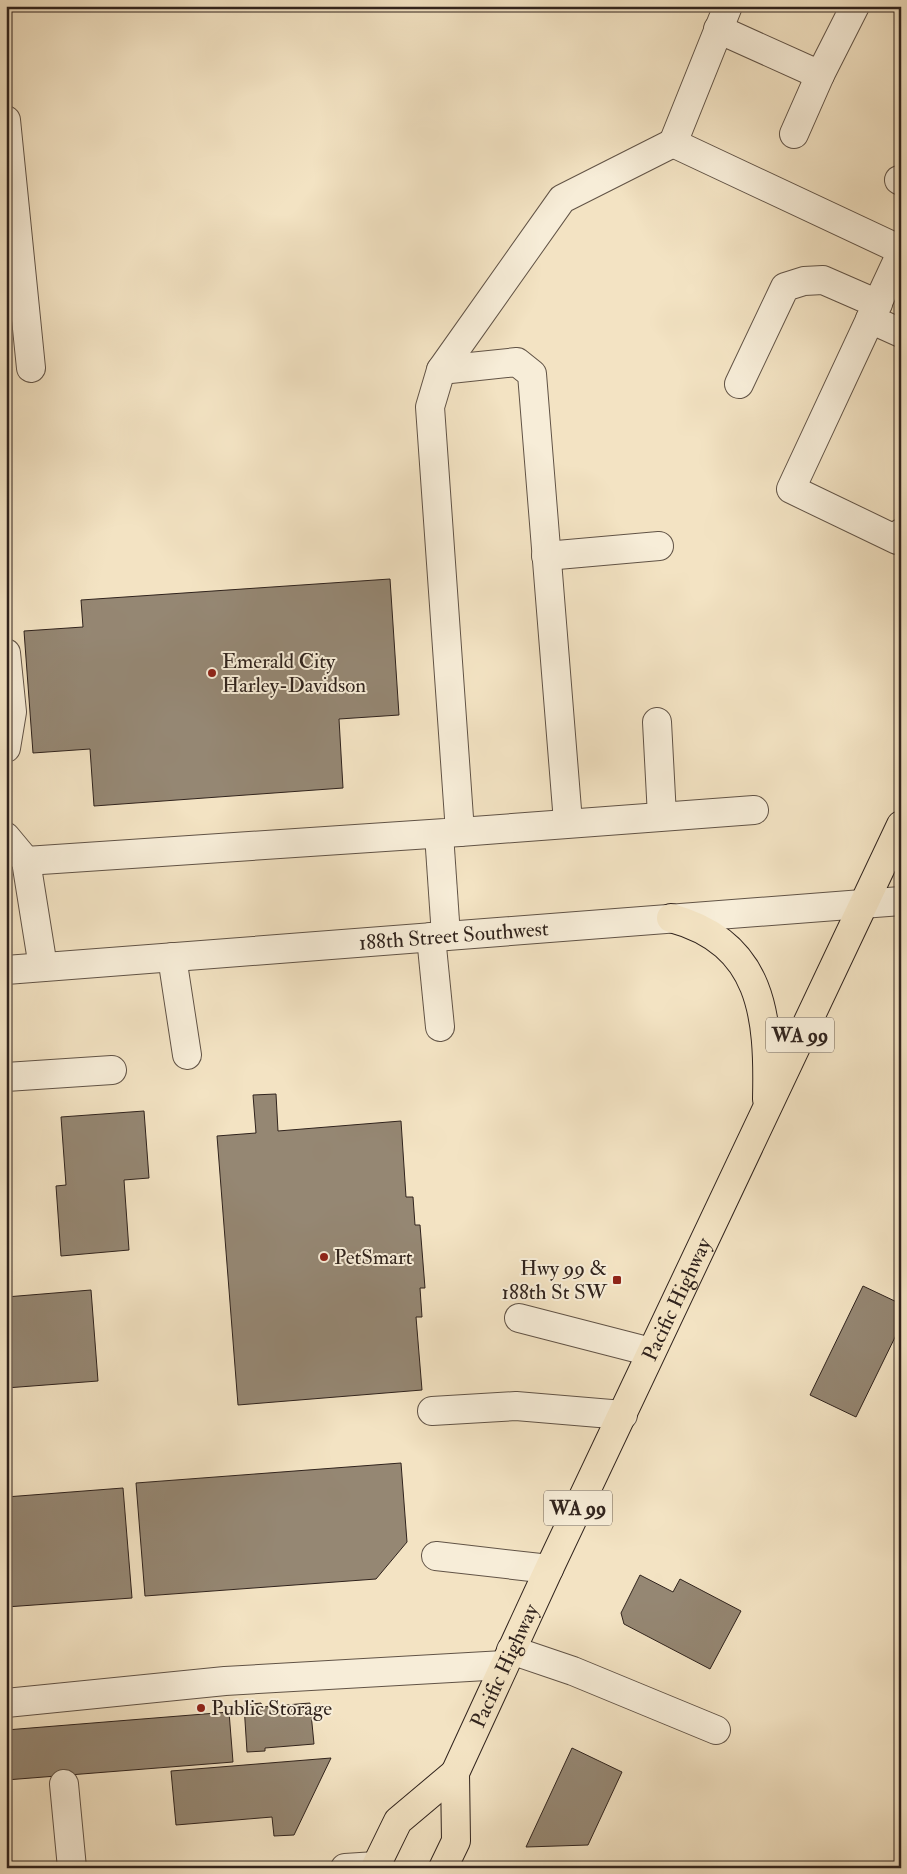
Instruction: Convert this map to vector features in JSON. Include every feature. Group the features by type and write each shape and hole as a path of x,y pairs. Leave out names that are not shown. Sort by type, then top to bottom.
{"highway":[{"name":"Pacific Highway","path":"443,1868 456,1840 455,1773 766,1106 901,825"},
{"path":"671,918 707,931 738,958 748,972 762,1012 767,1072 766,1106"},
{"name":"Pacific Highway","path":"376,1867 398,1820 455,1773"}],"street":[{"path":"794,134 820,75 855,6"},
{"path":"440,1026 438,937 450,833 430,407 441,370 562,199 673,143 723,17 820,75"},
{"path":"6,120 31,368"},
{"path":"673,143 901,252 791,489 898,540 901,533"},
{"path":"739,384 785,287 804,281 823,280 874,311 901,333"},
{"path":"441,370 517,362 532,374 568,822"},
{"path":"546,556 659,546"},
{"path":"6,653 12,712 6,748"},
{"path":"657,722 662,816"},
{"path":"26,860 450,833 568,822 754,810"},
{"path":"6,837 26,860 43,967"},
{"name":"188th Street Southwest","path":"6,970 901,901"},
{"path":"172,956 187,1055"},
{"path":"6,1077 112,1070"},
{"path":"519,1318 652,1352"},
{"path":"432,1411 516,1406 623,1415"},
{"path":"436,1556 548,1570"},
{"path":"6,1703 507,1658 573,1672 716,1730"},
{"path":"64,1784 72,1868"},
{"path":"345,1868 376,1867"}],"building":[{"name":"Emerald City Harley-Davidson","path":"390,579 399,715 339,719 343,788 94,806 90,749 33,753 24,631 83,627 81,600"},
{"name":"PetSmart","path":"276,1094 278,1131 401,1121 406,1197 413,1197 415,1225 420,1225 425,1288 420,1288 422,1317 416,1317 422,1390 238,1405 217,1136 256,1133 253,1095"},
{"path":"144,1111 149,1178 124,1180 129,1250 61,1256 56,1186 66,1185 61,1117"},
{"path":"863,1286 901,1304 901,1325 856,1417 810,1395"},
{"path":"91,1290 98,1381 6,1388 6,1297"},
{"path":"401,1463 407,1542 376,1579 145,1596 136,1483"},
{"path":"123,1488 132,1598 6,1607 6,1497"},
{"path":"640,1575 673,1592 680,1579 741,1611 710,1669 624,1624 621,1613"},
{"path":"261,1703 262,1707 310,1703 314,1744 265,1748 265,1751 247,1752 244,1705"},
{"path":"229,1712 233,1762 6,1780 6,1730"},
{"path":"572,1748 622,1772 588,1845 526,1847"},
{"path":"331,1758 294,1835 274,1836 272,1817 176,1825 171,1771"}],"place":[{"name":"Emerald City Harley-Davidson","path":"212,673"},
{"name":"PetSmart","path":"324,1257"},
{"name":"Hwy 99 & 188th St SW","path":"617,1280"},
{"name":"Public Storage","path":"201,1708"}]}
